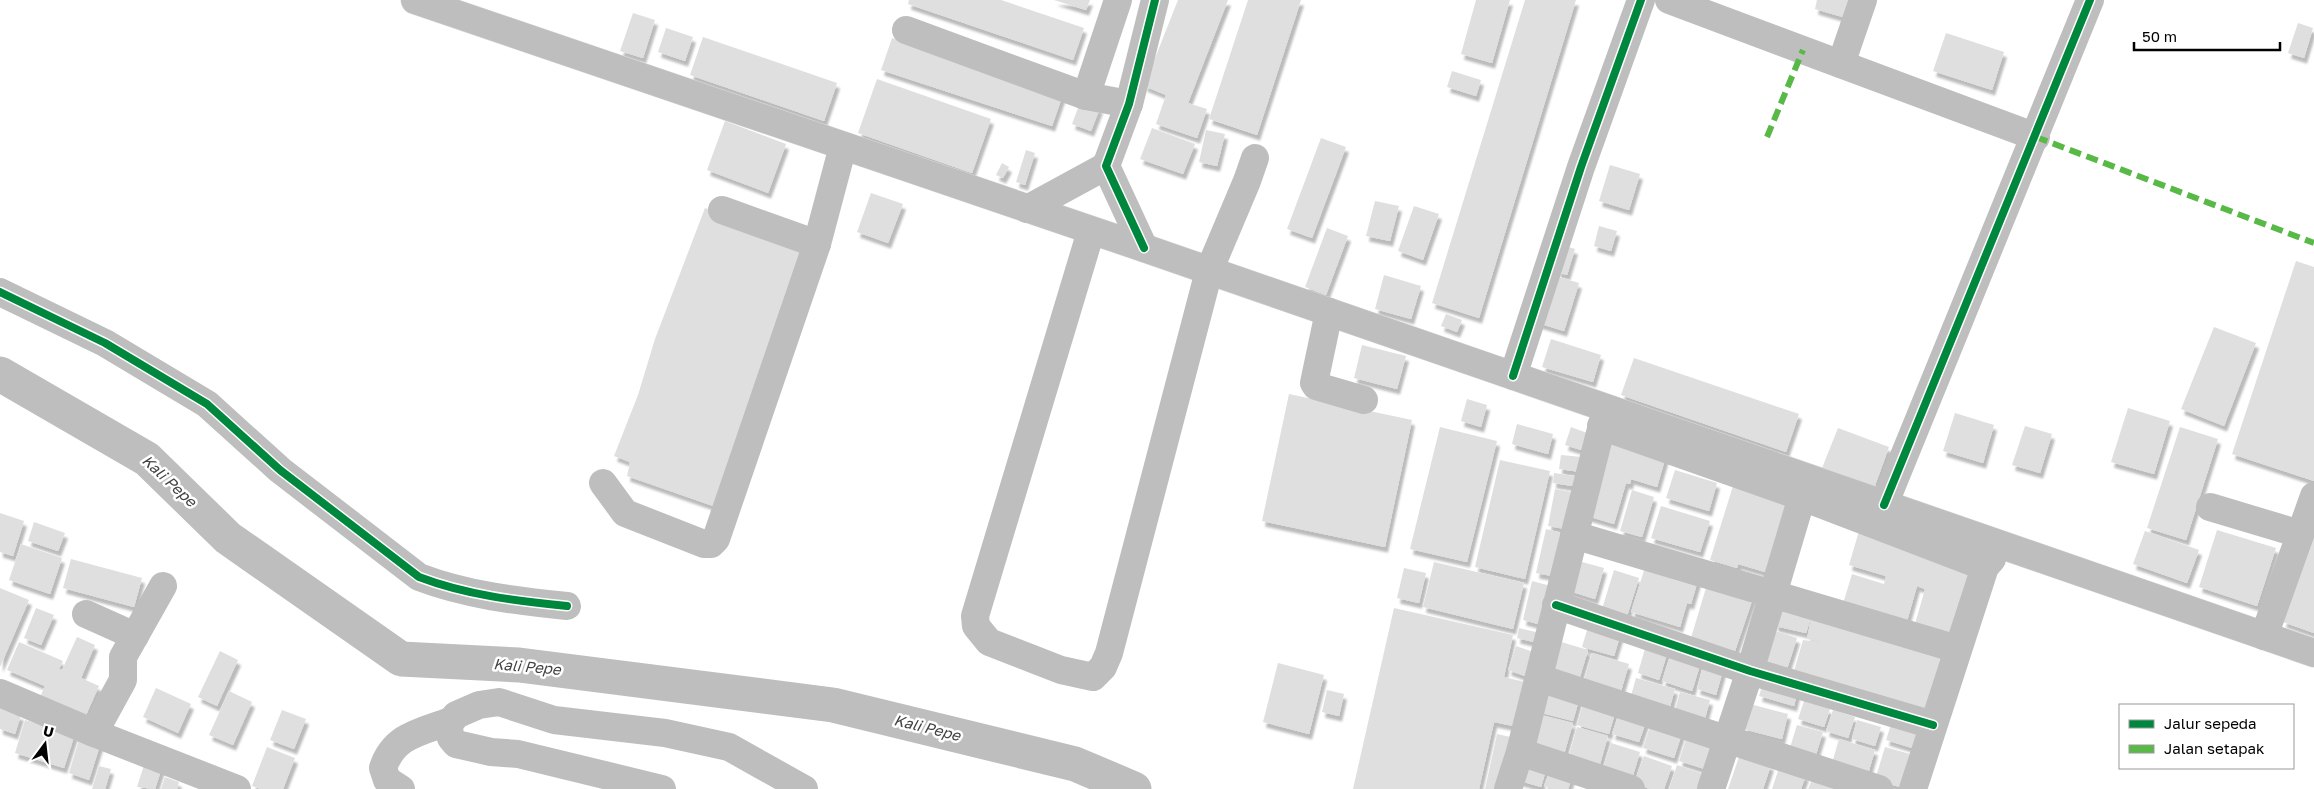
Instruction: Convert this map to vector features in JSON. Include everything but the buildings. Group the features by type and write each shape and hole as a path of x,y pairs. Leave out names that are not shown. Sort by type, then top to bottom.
{"street":[{"path":"416,0 1513,376 1804,488 1988,563 1957,649 1913,789"},
{"path":"1086,96 1118,0"},
{"path":"1027,209 1106,166 1129,104 1155,0"},
{"path":"1513,376 1581,167 1641,0"},
{"path":"1669,0 2036,137"},
{"path":"1841,64 1863,0"},
{"path":"1884,505 2036,137 2090,0"},
{"path":"906,30 1086,96 1129,104"},
{"path":"603,483 626,513 704,544 711,544 716,539 817,244 843,146"},
{"path":"1092,231 975,616 976,626 990,642 1061,670 1093,677 1103,667 1109,653 1209,271 1255,158"},
{"path":"1106,166 1144,248"},
{"path":"722,210 817,244"},
{"path":"0,292 105,343 207,404 280,470 419,577 440,585 497,597 567,606"},
{"path":"1329,312 1314,383 1316,386 1364,400"},
{"path":"1508,789 1520,752 1539,678 1602,422 1804,488 1884,505 2314,653"},
{"path":"1711,789 1750,671 1804,488"},
{"path":"2264,636 2314,496"},
{"path":"2210,507 2300,534"},
{"path":"1574,535 1957,649"},
{"path":"94,733 123,680 123,657 163,586"},
{"path":"1556,605 1750,671 1933,725"},
{"path":"86,614 134,636"},
{"path":"1539,678 1726,741 1878,789"},
{"path":"0,693 94,733 237,789"},
{"path":"401,789 387,780 383,768 394,746 404,738 450,721 456,715 479,705 499,702 554,720 665,733 729,747 804,789"},
{"path":"450,721 448,731 456,744 491,752 518,754 662,789"},
{"path":"1520,752 1631,789"}],"waterway":[{"name":"Kali Pepe","path":"0,374 147,459 228,538 401,659 519,665 833,705 1075,764 1134,789"}],"marked path":[{"path":"1767,137 1803,50"},
{"path":"2036,137 2314,243"}],"cycle path":[{"path":"1144,248 1106,166 1129,104 1155,0"},
{"path":"1513,376 1581,167 1641,0"},
{"path":"1884,505 2090,0"},
{"path":"0,292 105,343 207,404 280,470 419,577 473,593 567,606"},
{"path":"1556,605 1750,671 1933,725"}]}
